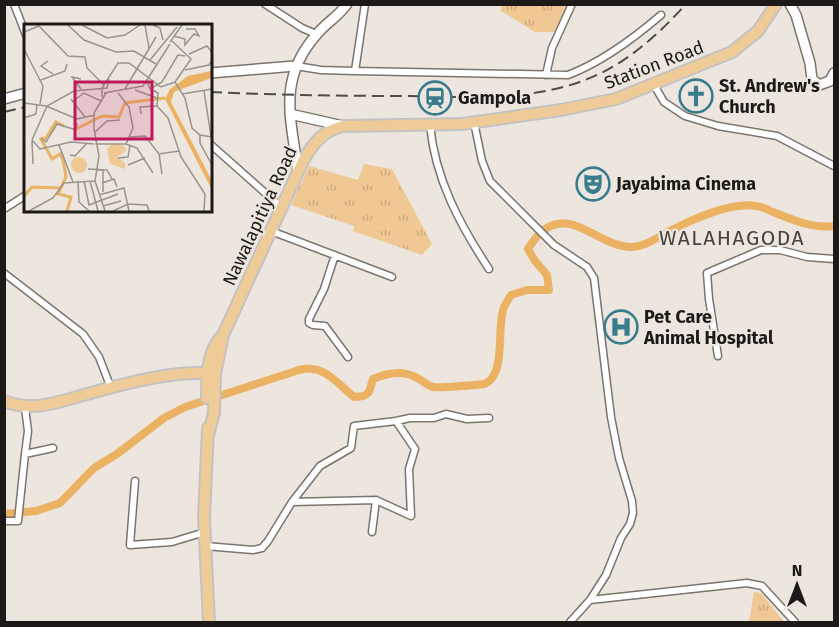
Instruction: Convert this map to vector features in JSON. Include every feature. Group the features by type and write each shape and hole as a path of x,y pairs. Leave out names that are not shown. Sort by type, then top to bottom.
{"main road":[{"path":"298,172 290,114 290,82 295,66 316,34 347,4"},
{"name":"Station Road","path":"343,126 474,123 608,102 732,52 758,31 776,4"},
{"path":"790,4 796,15 810,63 812,79 819,85 833,80"},
{"path":"212,73 295,66"},
{"path":"4,99 24,94"},
{"path":"290,114 343,126"},
{"name":"Nawalapitiya Road","path":"209,622 205,532 214,346 223,335 298,172 315,141 330,130 343,126"},
{"path":"4,401 25,408 41,406 111,388 192,372 200,367 212,375"}],"street":[{"path":"14,4 24,30"},
{"path":"265,4 302,28 316,34"},
{"path":"355,71 366,4"},
{"path":"546,75 548,59 572,4"},
{"path":"295,66 321,70 568,75 636,36 661,15"},
{"path":"654,85 664,102 685,116 718,126 777,136 834,166"},
{"path":"474,123 482,161 490,181 552,242 587,267 594,278 611,417 633,513 606,575 590,600 570,622"},
{"path":"430,125 434,155 448,196 468,238 489,269"},
{"path":"212,146 282,207"},
{"path":"4,209 24,196"},
{"path":"271,231 392,277"},
{"path":"718,356 707,273 761,250 780,250 807,257 834,259"},
{"path":"335,255 324,289 309,323 325,326 348,357"},
{"path":"4,273 83,334 99,357 111,388"},
{"path":"4,520 18,521 28,431 25,408"},
{"path":"205,546 253,550 262,548 292,502 320,466 351,448 354,426 410,418 434,418 446,414 466,419 489,418"},
{"path":"292,502 376,500 411,516 409,470 415,449 396,421"},
{"path":"25,454 53,448"},
{"path":"135,481 130,545 172,542 205,532"},
{"path":"372,532 376,500"},
{"path":"590,600 747,583 762,586 795,622"}],"green space":[{"path":"501,5 570,5 556,32 535,32 501,11"},
{"path":"364,164 392,169 432,244 422,255 353,231 354,226 291,205 309,166 358,180"},
{"path":"754,592 761,593 784,622 749,622"}],"waterway":[{"path":"4,514 36,511 60,503 94,468 117,454 164,418 185,407 299,370 323,372 354,397 364,396 369,392 373,379 395,373 407,374 433,387 484,384 496,371 502,315 511,295 527,290 549,290 547,275 528,249 541,233 553,225 566,224 579,227 618,245 632,247 649,242 703,216 736,206 763,207 803,223 834,226"}],"railway":[{"path":"212,92 476,97 543,92 585,80 614,66 652,38 686,4"},
{"path":"4,112 24,107"}],"place":[{"name":"St. Andrew's Church","path":"696,96"},
{"name":"Gampola","path":"435,98"},
{"name":"Jayabima Cinema","path":"593,184"},
{"name":"Pet Care Animal Hospital","path":"621,327"}],"district":[{"name":"WALAHAGODA","path":"732,238"}]}
